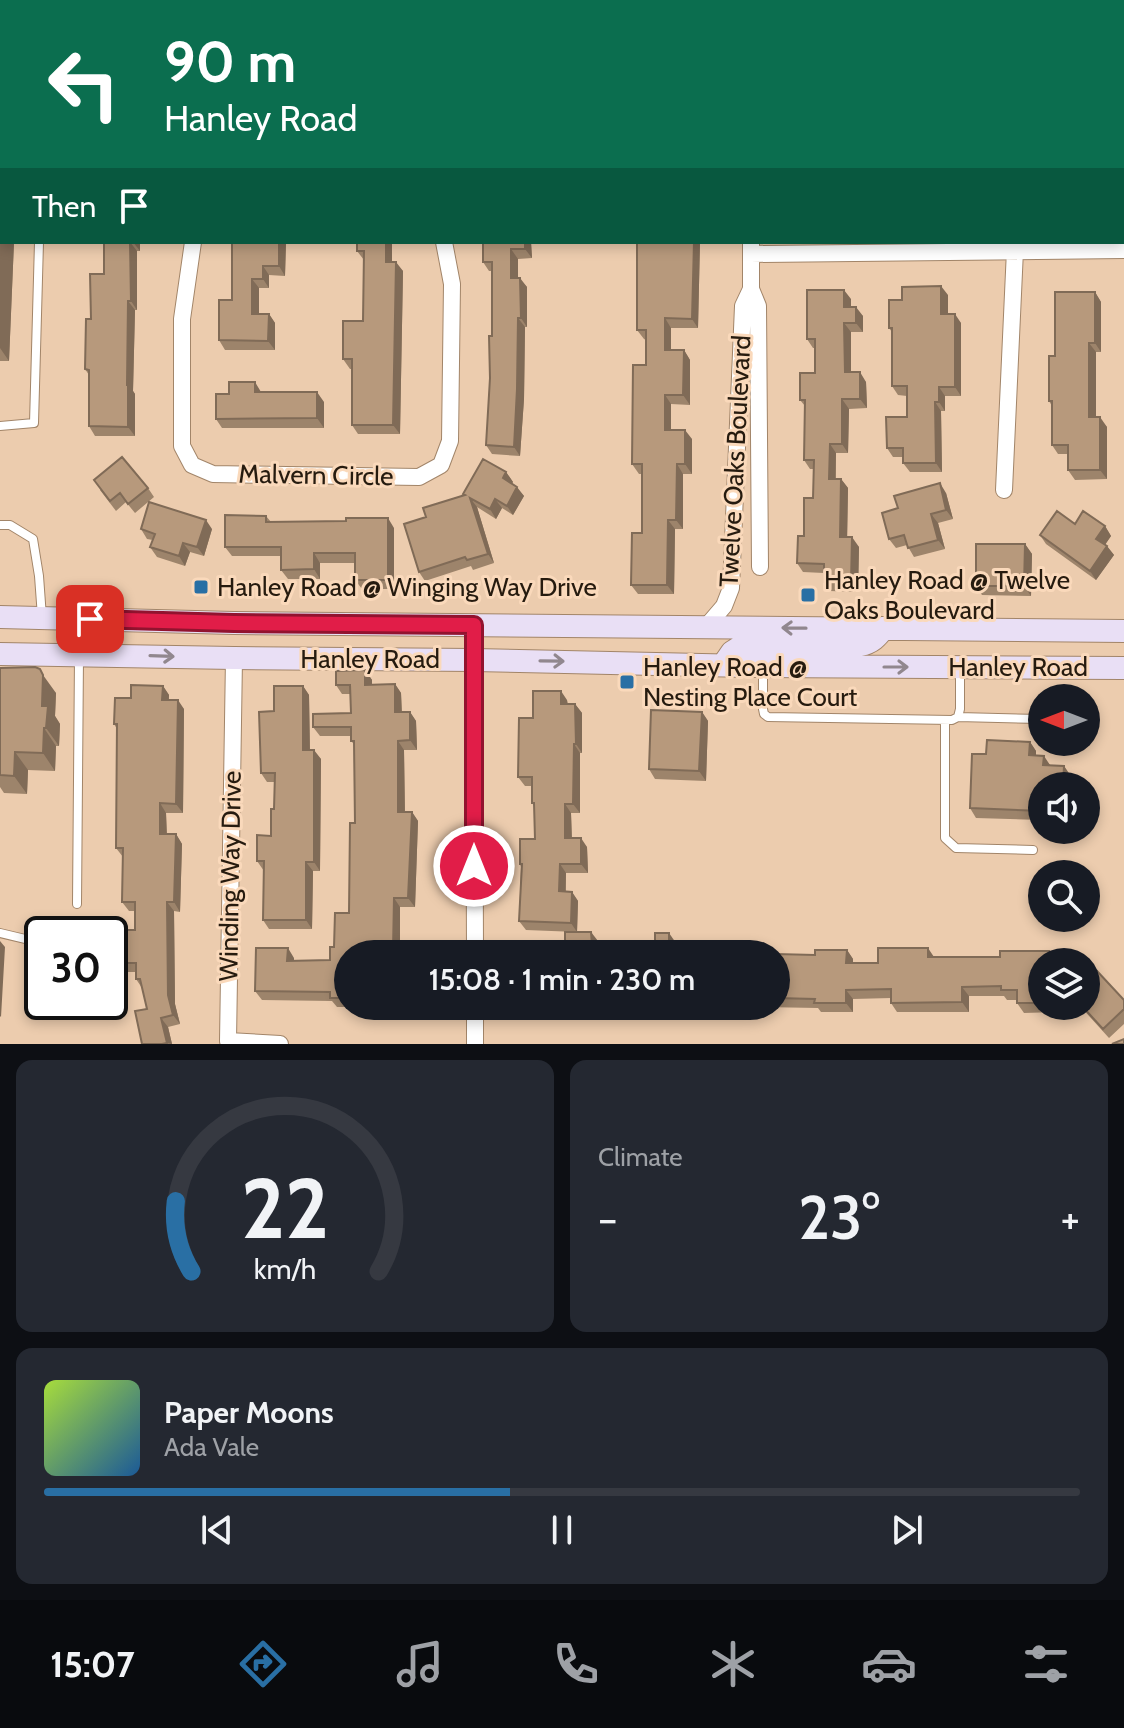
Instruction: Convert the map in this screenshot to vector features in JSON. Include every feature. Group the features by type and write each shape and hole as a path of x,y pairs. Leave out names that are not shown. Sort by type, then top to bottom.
{"main road":[{"name":"Hanley Road","path":"0,617 234,623 1124,631"},
{"path":"84,654 110,620"},
{"path":"723,665 732,652 743,645 860,645 875,640 884,628"},
{"name":"Hanley Road","path":"0,654 763,666 1124,668"}],"street":[{"name":"Malvern Circle","path":"193,244 182,319 182,446 192,465 213,474 419,477 441,465 450,441 452,284 444,244"},
{"path":"751,248 1124,250"},
{"name":"Twelve Oaks Boulevard","path":"751,248 751,289 758,306 760,567"},
{"path":"1004,490 1015,250"},
{"name":"Twelve Oaks Boulevard","path":"706,627 724,606 731,588 743,306 751,289"},
{"path":"734,520 760,521"},
{"path":"474,625 475,940"},
{"name":"Winding Way Drive","path":"234,658 228,1041 280,1044"},
{"path":"475,1020 475,1044"}],"lane":[{"path":"0,426 34,423 39,244"},
{"path":"0,525 10,525 33,539 42,618"},
{"path":"77,904 84,654"},
{"path":"763,666 763,709 768,717 1028,719"},
{"path":"958,717 960,667"},
{"path":"945,720 945,838 956,848 1033,850"},
{"path":"0,933 24,939"}],"building":[{"path":"104,244 130,244 128,427 89,426 89,370 85,369 86,319 91,319 90,274 104,274"},
{"path":"232,244 279,244 279,266 263,266 263,279 252,279 252,314 269,314 268,341 219,340 219,300 232,300"},
{"path":"357,244 386,244 386,262 396,262 393,425 352,425 352,359 343,359 343,321 363,321 364,251 357,251"},
{"path":"483,244 525,244 525,249 511,249 511,278 520,278 521,318 518,318 514,447 486,445 489,336 492,336 492,262 483,262"},
{"path":"637,244 694,244 692,319 665,318 665,350 684,350 683,395 665,395 665,430 685,430 685,464 677,464 676,520 668,520 667,585 631,585 632,533 642,533 642,464 632,464 633,365 646,365 646,330 637,330"},
{"path":"941,286 941,314 955,314 955,387 939,387 939,402 935,402 936,463 903,463 903,448 887,448 886,417 907,417 907,386 892,386 889,300 902,300 902,287"},
{"path":"807,290 844,290 844,307 856,307 856,323 844,323 845,372 860,372 860,399 842,399 842,444 830,444 829,479 841,479 840,537 852,537 851,583 824,582 824,564 797,563 798,536 804,536 804,498 813,498 814,460 804,460 805,400 800,400 800,373 815,373 815,339 807,339"},
{"path":"1055,292 1095,292 1095,343 1089,343 1089,417 1100,417 1100,470 1068,470 1068,445 1052,445 1049,356 1055,356"},
{"path":"229,382 255,382 255,392 317,392 317,418 216,419 216,394 229,394"},
{"path":"122,457 148,488 128,504 120,493 110,501 94,480"},
{"path":"483,459 506,472 503,478 517,487 507,506 495,499 490,509 470,498 488,554 467,560 465,557 419,572 404,524 426,517 423,508 465,495"},
{"path":"940,483 946,510 931,514 938,540 908,548 904,535 889,539 882,513 898,508 894,496"},
{"path":"149,502 206,520 197,547 183,543 179,556 150,547 155,534 141,529"},
{"path":"1057,511 1075,524 1083,511 1105,526 1096,539 1107,546 1090,571 1040,535"},
{"path":"225,515 266,516 266,522 388,518 388,580 355,580 355,553 314,553 314,569 281,570 281,547 225,547"},
{"path":"976,544 1025,544 1024,586 976,586"},
{"path":"35,667 43,675 42,706 48,706 43,753 15,752 14,776 0,775 0,668"},
{"path":"365,670 365,685 395,684 395,712 410,712 410,740 398,741 398,812 412,812 408,898 394,898 393,940 334,940 335,913 349,913 350,823 355,823 354,741 351,741 351,727 313,727 313,714 351,713 350,685 336,685 336,671"},
{"path":"131,685 163,686 162,700 178,700 176,804 160,803 160,834 176,834 174,902 167,902 168,995 173,1015 161,1018 167,1043 162,1044 142,1044 135,1011 147,1009 140,979 136,979 136,963 128,963 128,930 135,930 135,902 122,902 123,848 116,848 115,698 131,698"},
{"path":"274,686 303,686 303,750 314,750 314,862 306,862 306,920 263,920 264,861 257,861 257,835 271,836 275,773 261,773 259,712 274,711"},
{"path":"533,691 561,691 561,704 575,704 573,804 565,804 565,838 581,838 581,864 560,864 559,891 572,892 571,923 519,921 520,839 535,839 532,777 518,777 519,718 533,718"},
{"path":"651,710 702,712 699,771 649,769"},
{"path":"987,740 1028,742 1028,756 1044,756 1043,765 1064,766 1064,772 1028,772 1028,810 970,808 972,754 986,754"},
{"path":"565,932 591,932 592,940 565,940"},
{"path":"655,933 669,933 669,940 655,940"},
{"path":"330,947 334,947 334,998 330,998 330,992 255,991 256,948 288,948 287,961 330,960"},
{"path":"878,948 928,948 928,957 1000,957 1000,951 1028,951 1028,1003 1017,1003 1017,990 1001,990 1001,986 962,987 962,1002 891,1003 891,989 846,990 846,1003 814,1003 815,999 790,998 790,954 815,955 815,950 847,950 846,963 878,963"},
{"path":"1100,974 1124,1000 1124,1009 1103,1029 1095,1020 1100,1020"}],"place":[{"name":"Hanley Road @ Winging Way Drive","path":"201,587"},
{"name":"Hanley Road @ Twelve Oaks Boulevard","path":"808,595"},
{"name":"Hanley Road @ Nesting Place Court","path":"627,682"}],"route":[{"path":"90,619 474,625 474,866"}]}
